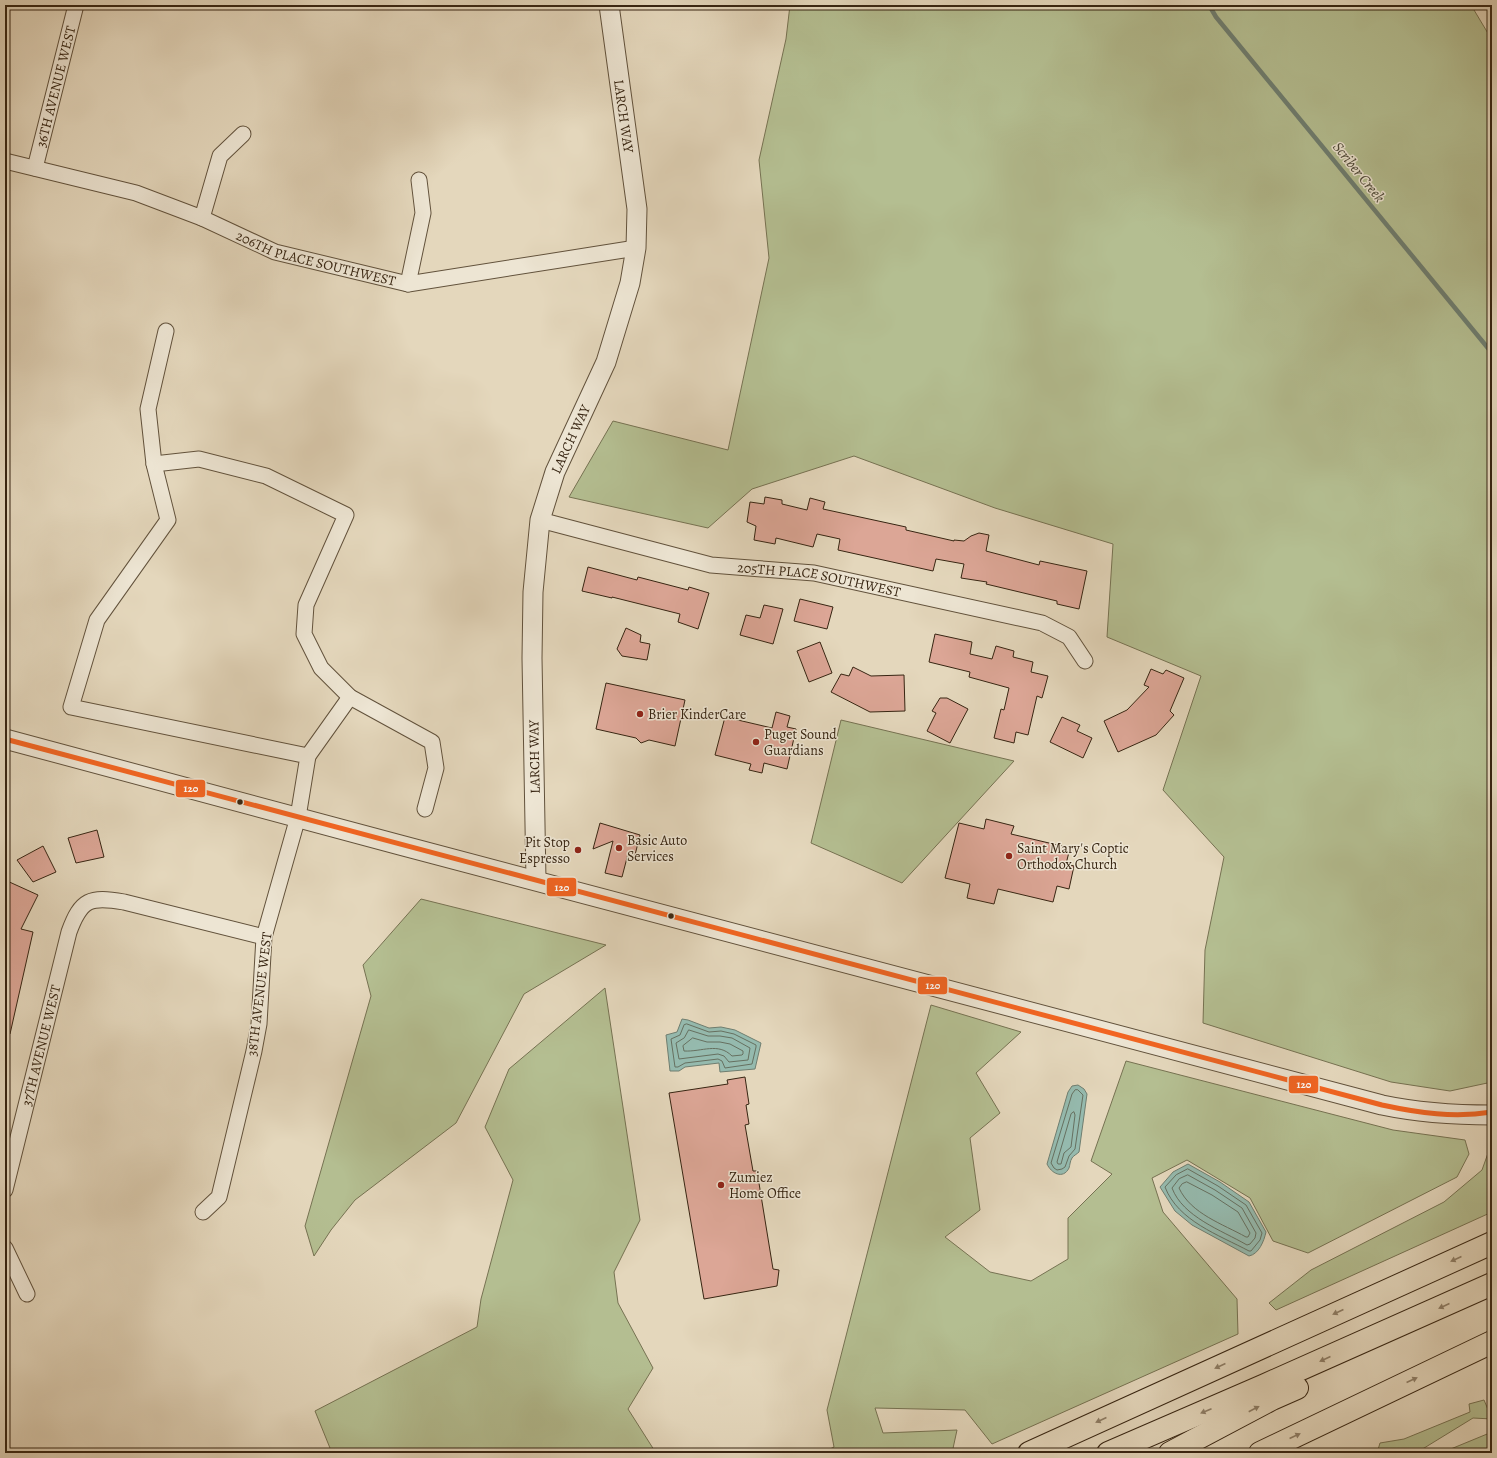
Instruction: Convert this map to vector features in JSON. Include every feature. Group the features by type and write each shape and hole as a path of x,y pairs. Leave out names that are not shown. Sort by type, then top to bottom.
{"highway":[{"path":"1030,1453 1492,1243"},
{"path":"1108,1453 1265,1386 1492,1284"},
{"path":"1170,1453 1272,1399 1492,1300"},
{"path":"1260,1453 1492,1342"}],"street":[{"name":"36TH AVENUE WEST","path":"35,168 76,5"},
{"name":"LARCH WAY","path":"536,880 532,658 533,592 540,520 555,472 606,362 630,282 636,248 637,209 609,5"},
{"path":"202,218 220,156 243,134"},
{"name":"206TH PLACE SOUTHWEST","path":"5,161 136,193 202,218 275,252 408,284 636,248"},
{"path":"408,284 423,214 419,180"},
{"path":"166,331 148,409 154,464 168,520 96,620 71,707 308,756 350,697"},
{"path":"154,464 199,458 266,476 346,515 306,605 304,634 321,668 350,697 432,742 436,768 425,810"},
{"name":"205TH PLACE SOUTHWEST","path":"540,520 711,565 814,573 1042,623 1069,638 1085,661"},
{"path":"5,739 1382,1104 1427,1113 1487,1114"},
{"name":"38TH AVENUE WEST","path":"203,1212 219,1197 254,1051 259,1024 264,937 298,817 308,756"},
{"name":"37TH AVENUE WEST","path":"5,1190 11,1138 69,932 75,917 84,904 96,900 108,899 264,937"},
{"path":"5,1248 27,1294"}],"green space":[{"path":"790,5 1471,5 1492,40 1492,1082 1450,1091 1391,1082 1203,1023 1205,950 1224,857 1163,790 1201,676 1107,637 1113,544 995,508 854,456 752,489 708,528 569,497 613,421 728,450 769,258 759,160 786,39"},
{"path":"841,720 1014,761 902,883 811,843"},
{"path":"421,899 606,945 524,994 456,1123 355,1200 331,1230 314,1256 305,1226 371,996 363,965"},
{"path":"605,988 640,1220 614,1272 618,1303 653,1368 628,1409 656,1453 332,1453 315,1411 477,1327 481,1299 513,1180 485,1127 509,1069"},
{"path":"931,1005 1021,1032 976,1073 1000,1113 970,1138 980,1210 945,1237 990,1272 1031,1281 1068,1259 1068,1218 1112,1174 1091,1161 1126,1061 1393,1130 1465,1140 1469,1154 1457,1177 1308,1253 1273,1241 1250,1198 1187,1160 1152,1178 1163,1212 1237,1299 1238,1334 992,1444 965,1410 875,1408 883,1433 957,1430 952,1453 822,1453 834,1447 827,1410"},
{"path":"1492,1142 1492,1212 1276,1310 1269,1303 1311,1270 1444,1202 1482,1170"},
{"path":"1484,1400 1492,1419 1473,1418 1416,1453 1377,1453 1380,1443 1404,1439 1470,1412 1469,1404"},
{"path":"1492,1432 1492,1453 1441,1453"}],"water":[{"path":"682,1019 709,1028 721,1027 735,1030 761,1043 755,1069 720,1072 719,1063 685,1067 679,1071 670,1071 666,1035 677,1032"},
{"path":"1078,1085 1084,1089 1087,1094 1079,1152 1073,1156 1069,1168 1064,1174 1057,1174 1051,1170 1047,1164 1068,1092 1072,1086"},
{"path":"1188,1164 1220,1182 1249,1202 1266,1232 1256,1253 1249,1256 1192,1225 1175,1211 1160,1187 1173,1172"}],"building":[{"path":"765,497 782,500 782,504 807,510 810,498 825,502 823,509 906,527 906,530 954,541 964,541 979,533 989,535 986,551 1039,565 1040,561 1087,571 1079,609 1057,604 1057,601 986,584 987,582 961,578 964,564 936,559 933,571 838,550 840,539 817,534 813,547 776,538 775,544 754,540 756,526 747,522 750,502 764,504"},
{"path":"588,567 637,580 638,577 688,590 689,587 709,593 698,629 678,622 680,614 582,591"},
{"path":"800,599 833,607 827,629 794,621"},
{"path":"764,605 783,609 773,644 740,635 746,615 760,618"},
{"path":"626,628 641,635 640,642 650,644 647,660 622,656 617,649"},
{"path":"935,634 972,642 970,654 992,659 996,646 1014,651 1013,657 1033,662 1031,672 1048,676 1042,698 1037,696 1028,735 1016,732 1014,743 994,738 1001,709 1004,710 1009,688 969,677 970,672 929,662"},
{"path":"820,642 832,673 809,682 797,651"},
{"path":"853,667 871,676 904,675 905,711 870,712 831,692 841,674 849,676"},
{"path":"1151,669 1163,674 1166,670 1184,678 1170,711 1174,715 1156,735 1118,752 1104,721 1127,710 1149,687 1144,685"},
{"name":"Brier KinderCare","path":"606,683 685,700 675,746 649,740 641,743 636,738 596,729"},
{"path":"940,698 947,698 968,709 950,743 927,731 936,713 932,711"},
{"name":"Puget Sound Guardians","path":"776,712 790,716 787,727 796,729 787,769 764,763 762,773 749,770 751,764 715,755 725,717 772,728"},
{"path":"1062,717 1080,725 1077,731 1092,738 1083,758 1050,742"},
{"name":"Saint Mary's Coptic Orthodox Church","path":"986,819 1014,826 1011,834 1070,848 1066,864 1074,866 1069,889 1057,886 1053,902 998,889 994,904 967,898 970,884 945,878 959,823 984,829"},
{"name":"Basic Auto Services","path":"600,823 640,835 635,855 628,854 622,877 605,873 613,841 593,849"},
{"path":"97,830 104,857 76,863 68,838"},
{"path":"43,846 56,872 33,882 17,860"},
{"path":"5,880 38,895 21,929 33,932 10,1034 5,1034"},
{"path":"745,1077 749,1104 746,1105 749,1124 745,1125 753,1171 757,1171 773,1269 779,1270 777,1286 704,1299 669,1093 728,1084 727,1080"}],"waterway":[{"name":"Scriber Creek","path":"1209,5 1216,17 1492,353"}],"transit line":[{"name":"120","path":"5,739 1382,1105 1450,1115 1492,1112"}],"place":[{"name":"Brier KinderCare","path":"640,714"},
{"name":"Puget Sound Guardians","path":"756,742"},
{"name":"Basic Auto Services","path":"619,848"},
{"name":"Pit Stop Espresso","path":"578,850"},
{"name":"Saint Mary's Coptic Orthodox Church","path":"1009,856"},
{"name":"Zumiez Home Office","path":"721,1185"}]}
